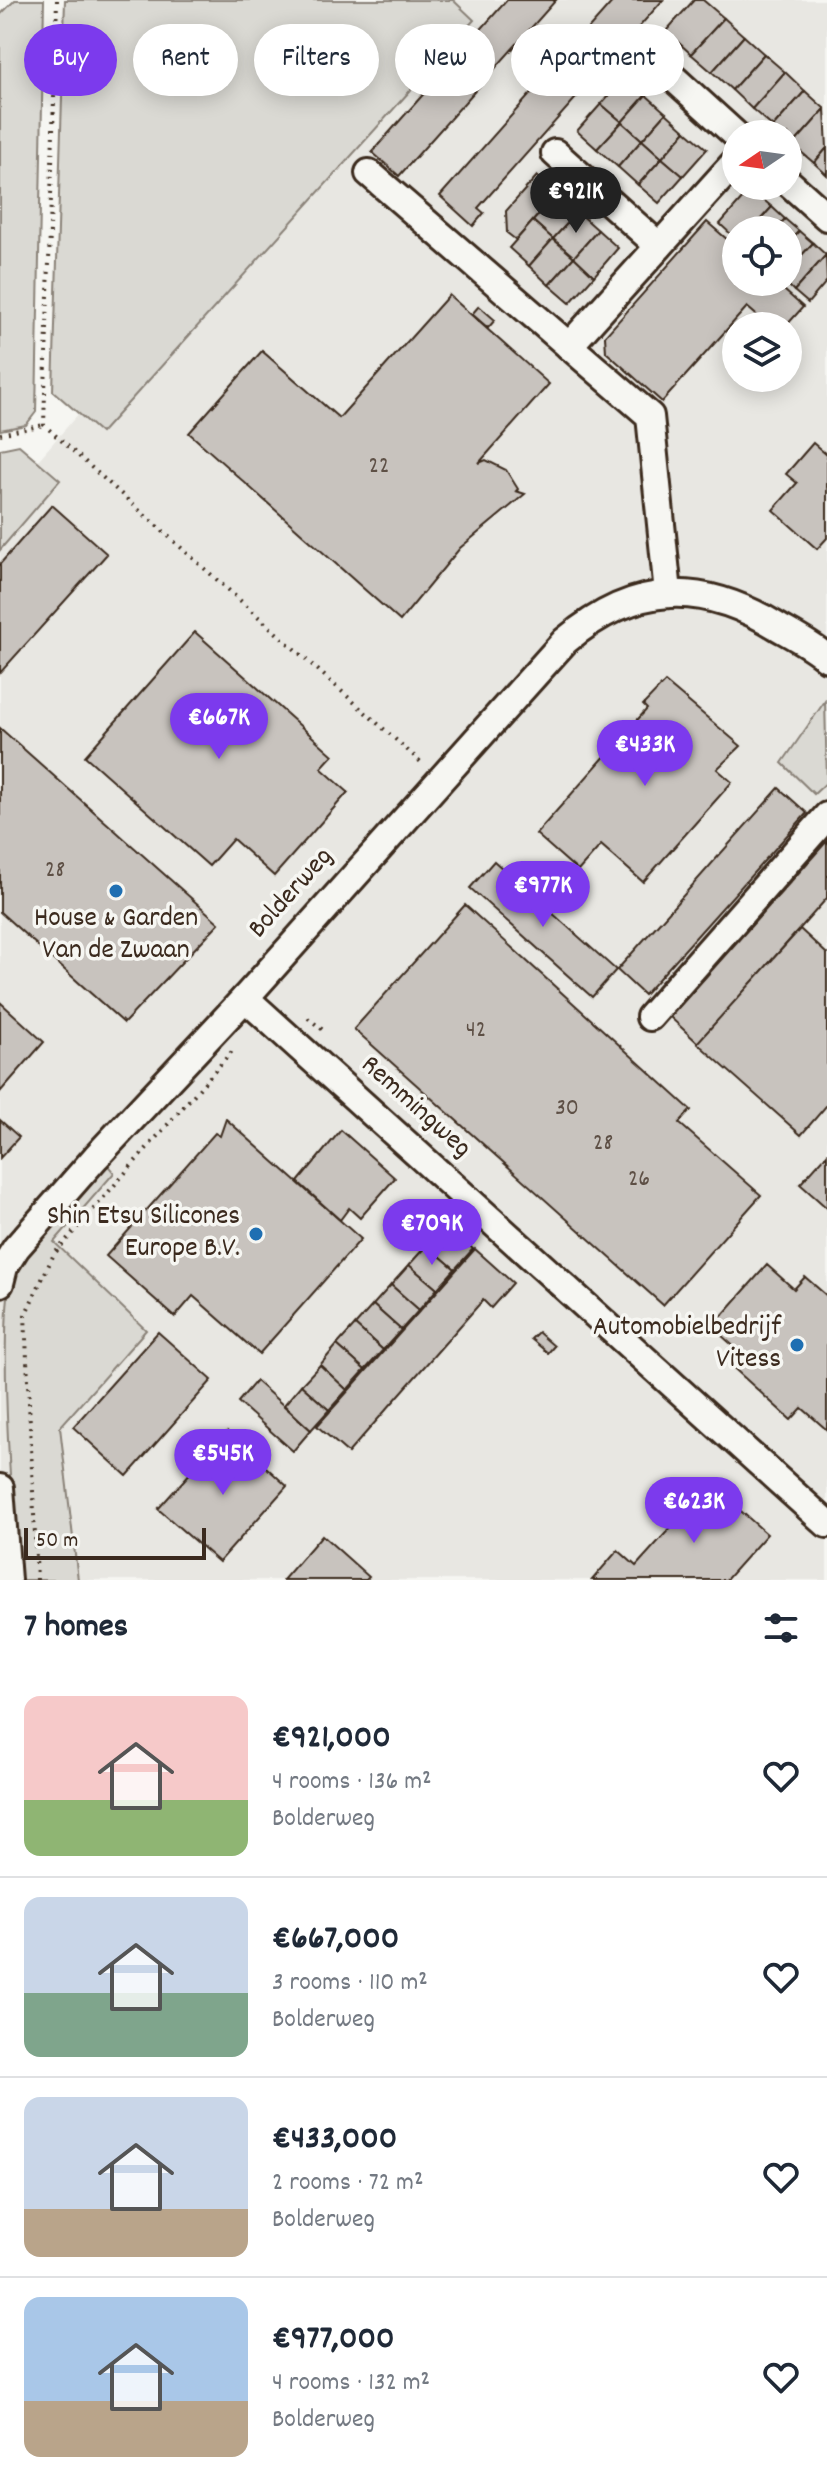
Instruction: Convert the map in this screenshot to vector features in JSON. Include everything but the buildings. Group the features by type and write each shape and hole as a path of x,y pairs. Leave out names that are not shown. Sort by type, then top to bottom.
{"street":[{"path":"684,88 722,122"},
{"path":"555,153 659,246"},
{"path":"369,173 650,416 668,593"},
{"path":"569,346 722,176"},
{"path":"802,195 827,217"},
{"name":"Bolderweg","path":"0,1283 4,1267 16,1248 565,641 589,621 613,607 668,593 700,594 738,604 827,658"},
{"path":"650,1017 827,816"},
{"name":"Remmingweg","path":"245,998 827,1524"},
{"path":"0,1488 7,1580"}],"path":[{"path":"57,0 44,425 440,779"},
{"path":"0,434 44,425"},
{"path":"37,1580 25,1315 54,1254 264,1016"}],"shaded area":[{"path":"15,0 44,0 44,24 24,24 24,96 42,96 36,412 26,425 0,430 0,15"},
{"path":"65,0 453,0 474,20 470,24 395,24 395,96 405,96 101,433 53,391 62,96 117,96 117,24 64,24"},
{"path":"438,0 827,0 827,1580 0,1580 0,504 355,96 379,96 379,68 395,49 395,96 495,96 495,24 417,24"},
{"path":"19,445 60,480 0,550 0,449"},
{"path":"825,701 827,782 814,794 782,763"},
{"path":"102,1158 114,1173 54,1242 146,1330 60,1427 78,1580 18,1580 6,1392 9,1287 37,1234"}],"place":[{"name":"House & Garden Van de Zwaan","path":"116,891"},
{"name":"Shin Etsu Silicones Europe B.V.","path":"256,1234"},
{"name":"Automobielbedrijf Vitess","path":"797,1345"}]}
